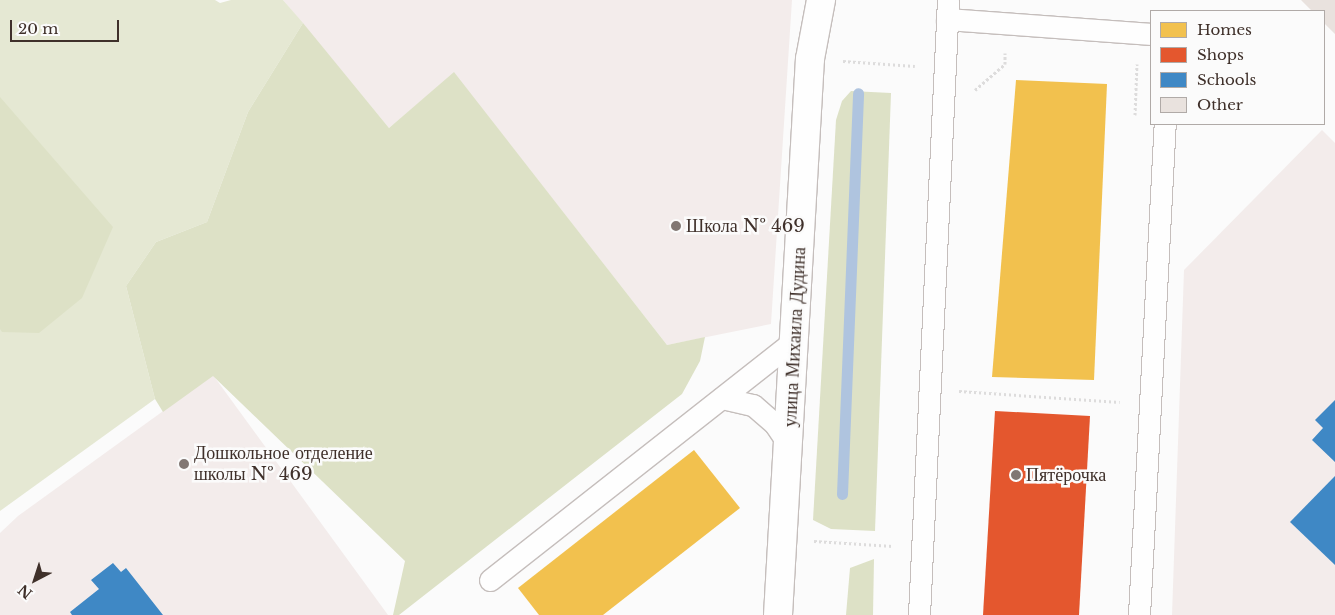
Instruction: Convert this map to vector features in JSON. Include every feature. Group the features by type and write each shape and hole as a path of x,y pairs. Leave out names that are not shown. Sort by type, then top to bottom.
{"street":[{"name":"улица Михаила Дудина","path":"778,615 810,59 821,0"}],"lane":[{"path":"919,615 948,9 1150,34"},
{"path":"1139,615 1165,125"},
{"path":"490,580 795,340"},
{"path":"722,398 753,405 774,423 788,444"}],"path":[{"path":"810,59 945,68"},
{"path":"957,391 1123,402"},
{"path":"782,539 922,548"}],"shaded area":[{"name":"Школа № 469","path":"283,0 792,0 771,324 667,345 454,73 389,128"},
{"path":"1322,130 1335,143 1335,615 1172,615 1184,270"},
{"name":"Дошкольное отделение школы № 469","path":"213,375 388,615 0,615 0,533 18,516"}],"green space":[{"path":"0,0 215,0 220,3 231,0 283,0 303,23 248,112 207,222 156,242 126,286 155,399 0,511"},
{"path":"303,23 389,128 454,72 667,345 705,337 700,361 682,394 399,615 393,615 405,561 213,376 163,412 155,399 126,286 156,242 207,222 248,112"},
{"path":"851,91 891,93 875,531 831,529 813,520 836,120 842,101"},
{"path":"0,97 113,227 82,298 39,333 2,332 0,329"},
{"path":"874,559 873,615 846,615 850,568"}],"building: Homes":[{"path":"1016,80 1107,84 1094,380 992,377"},
{"path":"694,450 740,508 603,615 539,615 518,588"}],"building: Shops":[{"path":"995,411 1090,416 1079,615 983,615"}],"building: Schools":[{"path":"1335,400 1335,462 1312,440 1323,428 1315,420"},
{"path":"1335,476 1335,565 1290,522"},
{"path":"113,563 121,572 126,568 163,615 72,615 70,612 99,589 91,580"}],"building: Other":[{"path":"1301,0 1335,0 1335,34 1325,24 1325,10 1311,10"}],"waterway":[{"path":"842,494 858,93"}],"place":[{"name":"Школа № 469","path":"676,226"},
{"name":"Дошкольное отделение школы № 469","path":"184,464"},
{"name":"Пятёрочка","path":"1016,475"}]}
